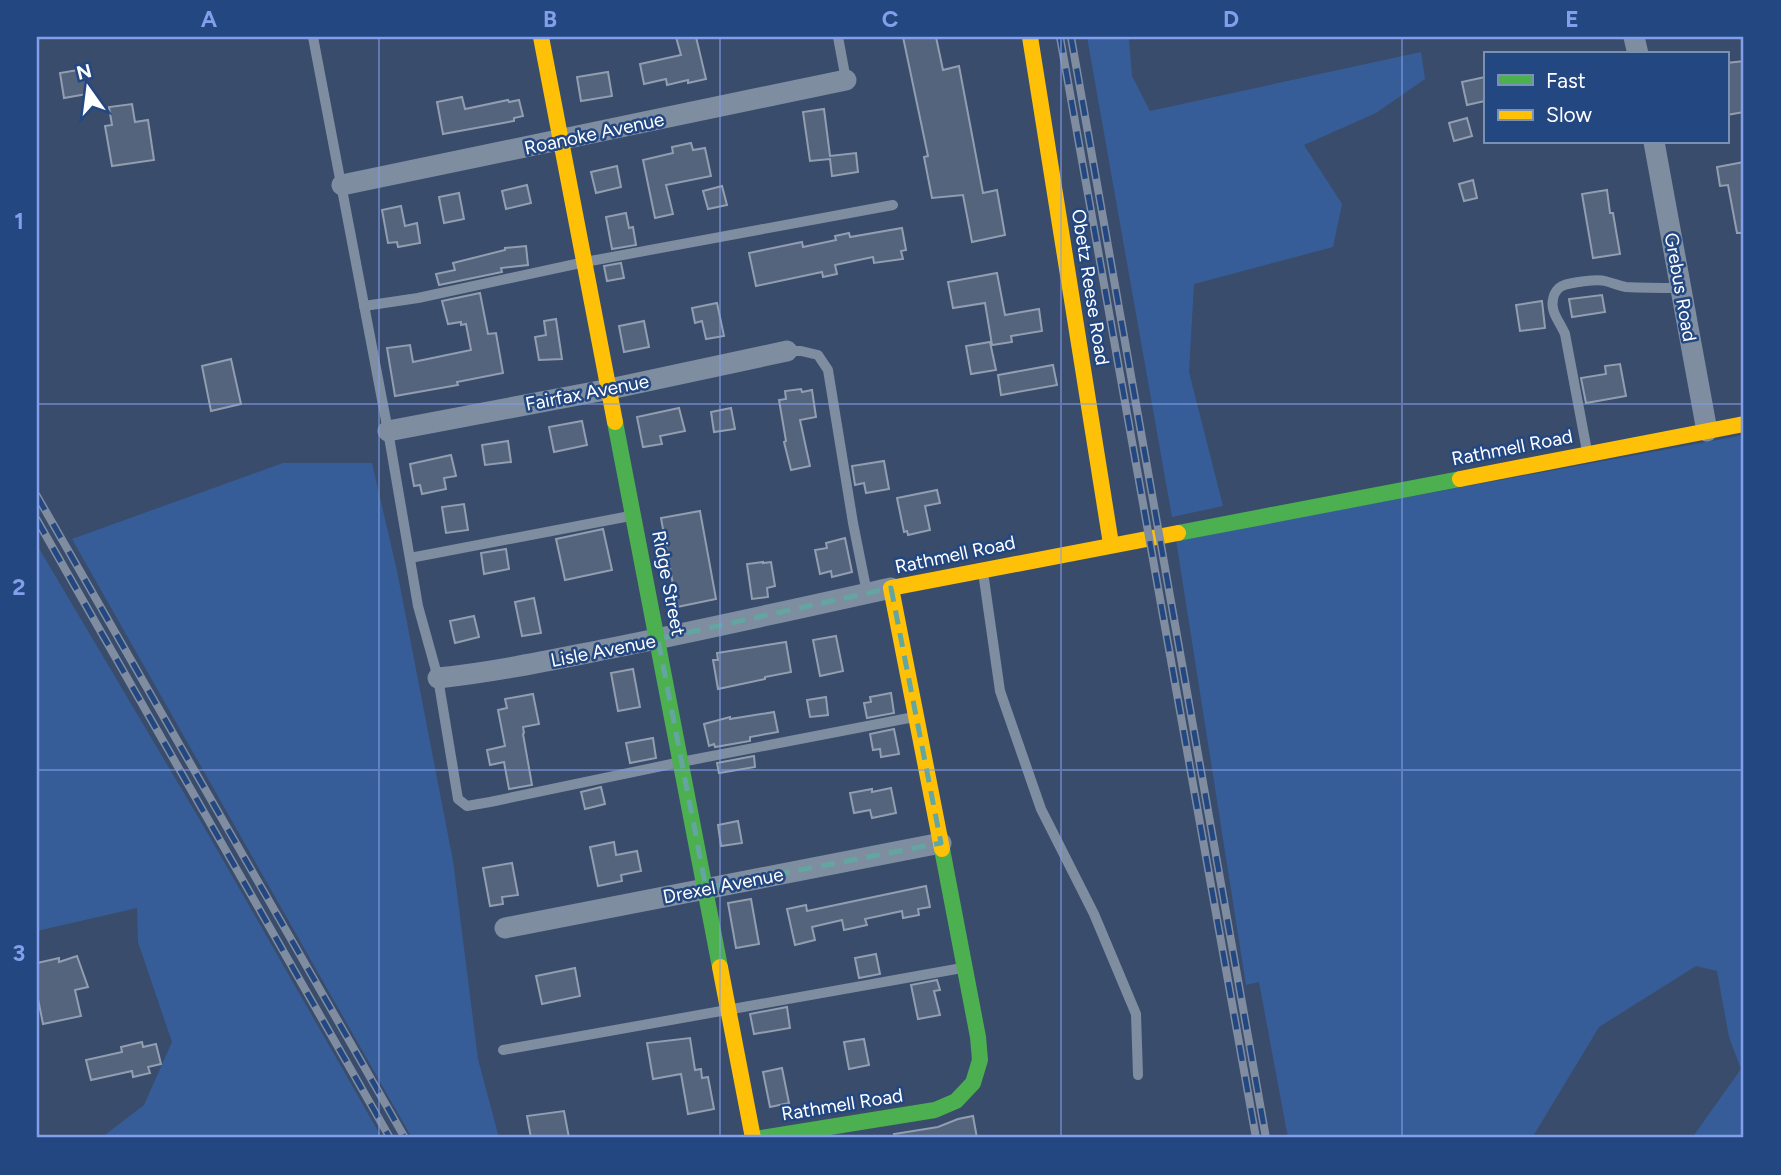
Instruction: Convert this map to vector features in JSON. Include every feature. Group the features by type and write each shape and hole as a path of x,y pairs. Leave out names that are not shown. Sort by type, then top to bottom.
{"street":[{"name":"Ridge Street","path":"541,37 753,1138"},
{"name":"Obetz Reese Road","path":"1030,37 1111,544"},
{"name":"Roanoke Avenue","path":"342,185 846,80"},
{"name":"Grebus Road","path":"1654,144 1707,431"},
{"name":"Fairfax Avenue","path":"388,431 787,351"},
{"name":"Rathmell Road","path":"761,1138 934,1110 956,1101 966,1093 973,1083 980,1060 965,968 891,588 1744,424"},
{"name":"Lisle Avenue","path":"438,678 484,673 658,639 891,588"},
{"name":"Drexel Avenue","path":"505,928 941,843"}],"lane":[{"path":"313,37 388,431 418,607 438,678 458,799 467,806 916,717"},
{"path":"838,37 846,80"},
{"path":"364,306 418,298 585,262 893,205"},
{"path":"1588,454 1565,334 1552,307 1555,292 1560,287 1602,280 1620,286 1681,288"},
{"path":"787,351 818,355 828,370 867,593"},
{"path":"410,558 634,515"},
{"path":"982,569 1000,691 1041,809 1094,914 1136,1014 1139,1075"},
{"path":"503,1050 965,968"}],"highlighted area":[{"path":"891,588 941,843 706,888 658,639"}],"shaded area":[{"path":"1087,37 1131,37 1132,76 1150,111 1421,52 1425,79 1376,113 1304,145 1342,204 1333,247 1194,284 1189,372 1223,506 1172,517"},
{"path":"1744,435 1744,1138 1692,1138 1741,1069 1729,1037 1717,971 1696,966 1599,1027 1532,1138 1288,1138 1259,982 1246,985 1176,540"},
{"path":"283,463 372,463 397,571 453,861 478,1059 499,1138 412,1138 72,539"},
{"path":"37,545 204,827 382,1138 101,1138 144,1105 172,1042 138,942 137,908 37,931"}],"building":[{"path":"676,37 696,37 706,79 667,85 666,79 644,84 640,64 681,55"},
{"path":"903,37 936,37 943,70 959,66 983,193 997,190 1005,235 972,242 963,195 932,198 924,157 928,156"},
{"path":"1744,61 1744,112 1728,115 1728,63"},
{"path":"84,69 87,94 64,98 60,73"},
{"path":"608,72 612,96 581,101 577,77"},
{"path":"1484,77 1484,101 1467,105 1462,82"},
{"path":"462,97 465,109 519,100 523,116 514,118 514,121 443,134 437,102"},
{"path":"132,104 135,122 148,120 154,160 112,166 105,126 112,125 109,107"},
{"path":"824,109 830,156 856,153 858,172 832,176 830,159 810,161 803,112"},
{"path":"1467,118 1472,136 1454,141 1449,123"},
{"path":"691,143 693,150 705,148 711,176 666,185 673,214 655,218 643,160 673,153 672,147"},
{"path":"1744,162 1744,233 1737,233 1728,185 1720,186 1717,167"},
{"path":"617,166 621,187 596,193 591,172"},
{"path":"1473,180 1477,198 1464,201 1459,184"},
{"path":"527,185 531,203 506,209 502,191"},
{"path":"722,186 727,205 708,209 703,191"},
{"path":"1607,190 1620,254 1593,258 1582,194"},
{"path":"459,193 464,219 444,223 439,197"},
{"path":"401,206 405,226 417,223 420,243 398,247 397,242 388,243 382,210"},
{"path":"626,213 629,228 633,227 636,245 612,249 606,217"},
{"path":"902,228 906,250 901,251 903,259 874,263 873,257 835,265 837,274 823,277 822,272 756,286 749,253 802,242 803,247 836,240 835,236 849,233 850,237"},
{"path":"526,246 528,265 501,268 502,272 439,285 436,274 455,270 453,263 505,248"},
{"path":"621,263 624,278 607,281 604,266"},
{"path":"997,273 1005,315 1039,309 1042,331 1011,336 1012,342 992,345 985,303 953,308 948,282"},
{"path":"480,293 488,334 496,333 503,373 457,382 458,385 395,396 387,348 410,345 413,362 471,350 466,324 448,324 442,301"},
{"path":"1602,295 1605,312 1572,317 1569,299"},
{"path":"1542,301 1545,328 1520,331 1516,305"},
{"path":"717,303 724,336 706,339 702,321 695,323 692,308"},
{"path":"556,319 562,359 539,360 535,337 546,335 544,321"},
{"path":"644,321 649,347 624,352 619,326"},
{"path":"990,342 996,370 971,374 966,346"},
{"path":"231,359 241,404 211,411 202,366"},
{"path":"1620,364 1626,396 1586,403 1581,378 1606,374 1605,366"},
{"path":"1053,365 1057,385 1001,395 998,375"},
{"path":"801,389 802,392 812,390 816,417 800,420 810,466 791,470 784,442 786,441 779,400 786,399 785,391"},
{"path":"679,408 685,431 660,436 662,444 643,447 637,417"},
{"path":"731,408 735,429 714,432 711,412"},
{"path":"582,421 587,445 554,452 549,427"},
{"path":"508,441 511,462 485,465 482,445"},
{"path":"451,455 456,476 444,478 446,489 422,494 420,485 414,486 410,464"},
{"path":"884,461 889,489 866,493 864,483 855,485 852,466"},
{"path":"937,490 940,503 925,506 930,530 908,535 907,531 904,532 897,498"},
{"path":"464,504 468,530 446,533 442,507"},
{"path":"700,511 716,599 677,607 661,518"},
{"path":"603,529 612,570 565,580 556,539"},
{"path":"845,538 852,572 832,577 831,571 820,574 815,550 827,548 826,543"},
{"path":"506,549 509,569 484,574 481,553"},
{"path":"771,562 775,586 767,588 768,597 752,599 747,564"},
{"path":"534,598 541,633 522,636 515,602"},
{"path":"474,616 479,637 455,643 450,621"},
{"path":"836,636 843,671 820,676 813,640"},
{"path":"786,642 791,672 718,689 713,660 718,660 717,653"},
{"path":"633,669 640,707 618,711 611,673"},
{"path":"891,693 894,713 867,718 864,703 871,702 870,697"},
{"path":"533,694 539,724 523,727 532,785 509,789 504,762 490,765 487,750 505,746 498,710 507,708 505,699"},
{"path":"826,697 828,715 810,717 807,700"},
{"path":"774,712 778,732 750,737 750,741 709,746 704,724 730,717"},
{"path":"894,729 899,754 881,757 880,749 873,750 870,734"},
{"path":"653,738 656,758 630,763 626,743"},
{"path":"754,756 755,767 719,773 717,763"},
{"path":"601,787 605,804 585,809 581,792"},
{"path":"891,788 896,813 872,818 870,810 854,813 850,793"},
{"path":"738,821 742,843 721,846 718,825"},
{"path":"614,842 616,855 637,851 641,871 621,875 622,881 598,886 590,847"},
{"path":"512,863 518,895 502,897 503,904 490,906 483,868"},
{"path":"926,886 930,907 918,909 919,915 903,918 902,911 865,919 867,925 844,930 842,920 812,927 815,940 795,945 787,909 806,905 807,911"},
{"path":"751,899 759,944 736,948 728,903"},
{"path":"876,954 880,974 859,978 855,958"},
{"path":"77,956 88,987 75,990 81,1016 43,1024 37,994 37,963 59,958 59,962"},
{"path":"575,968 580,996 542,1004 536,976"},
{"path":"937,980 940,990 934,991 940,1015 918,1019 911,985"},
{"path":"787,1007 790,1028 754,1034 750,1014"},
{"path":"690,1038 695,1070 701,1069 702,1078 708,1077 714,1109 688,1114 681,1074 653,1079 647,1043"},
{"path":"864,1039 869,1065 849,1069 844,1042"},
{"path":"142,1042 143,1047 156,1044 161,1064 148,1067 150,1073 133,1077 132,1071 91,1080 86,1060 122,1052 121,1047"},
{"path":"782,1068 789,1103 770,1107 763,1072"},
{"path":"564,1111 569,1138 531,1138 527,1116"},
{"path":"973,1116 977,1138 895,1138 894,1134 938,1127"}],"railway":[{"path":"1060,37 1256,1138"},
{"path":"1071,37 1266,1138"},
{"path":"37,496 405,1138"},
{"path":"37,520 390,1138"}],"traffic: fast":[{"path":"615,422 720,967"},
{"path":"1178,533 1460,479"},
{"path":"761,1138 935,1110 956,1101 973,1083 980,1060 978,1037 942,849"}],"traffic: slow":[{"path":"541,37 615,422"},
{"path":"1030,37 1111,544"},
{"path":"1460,479 1744,424"},
{"path":"942,849 891,588 1178,533"},
{"path":"720,967 753,1138"}]}
